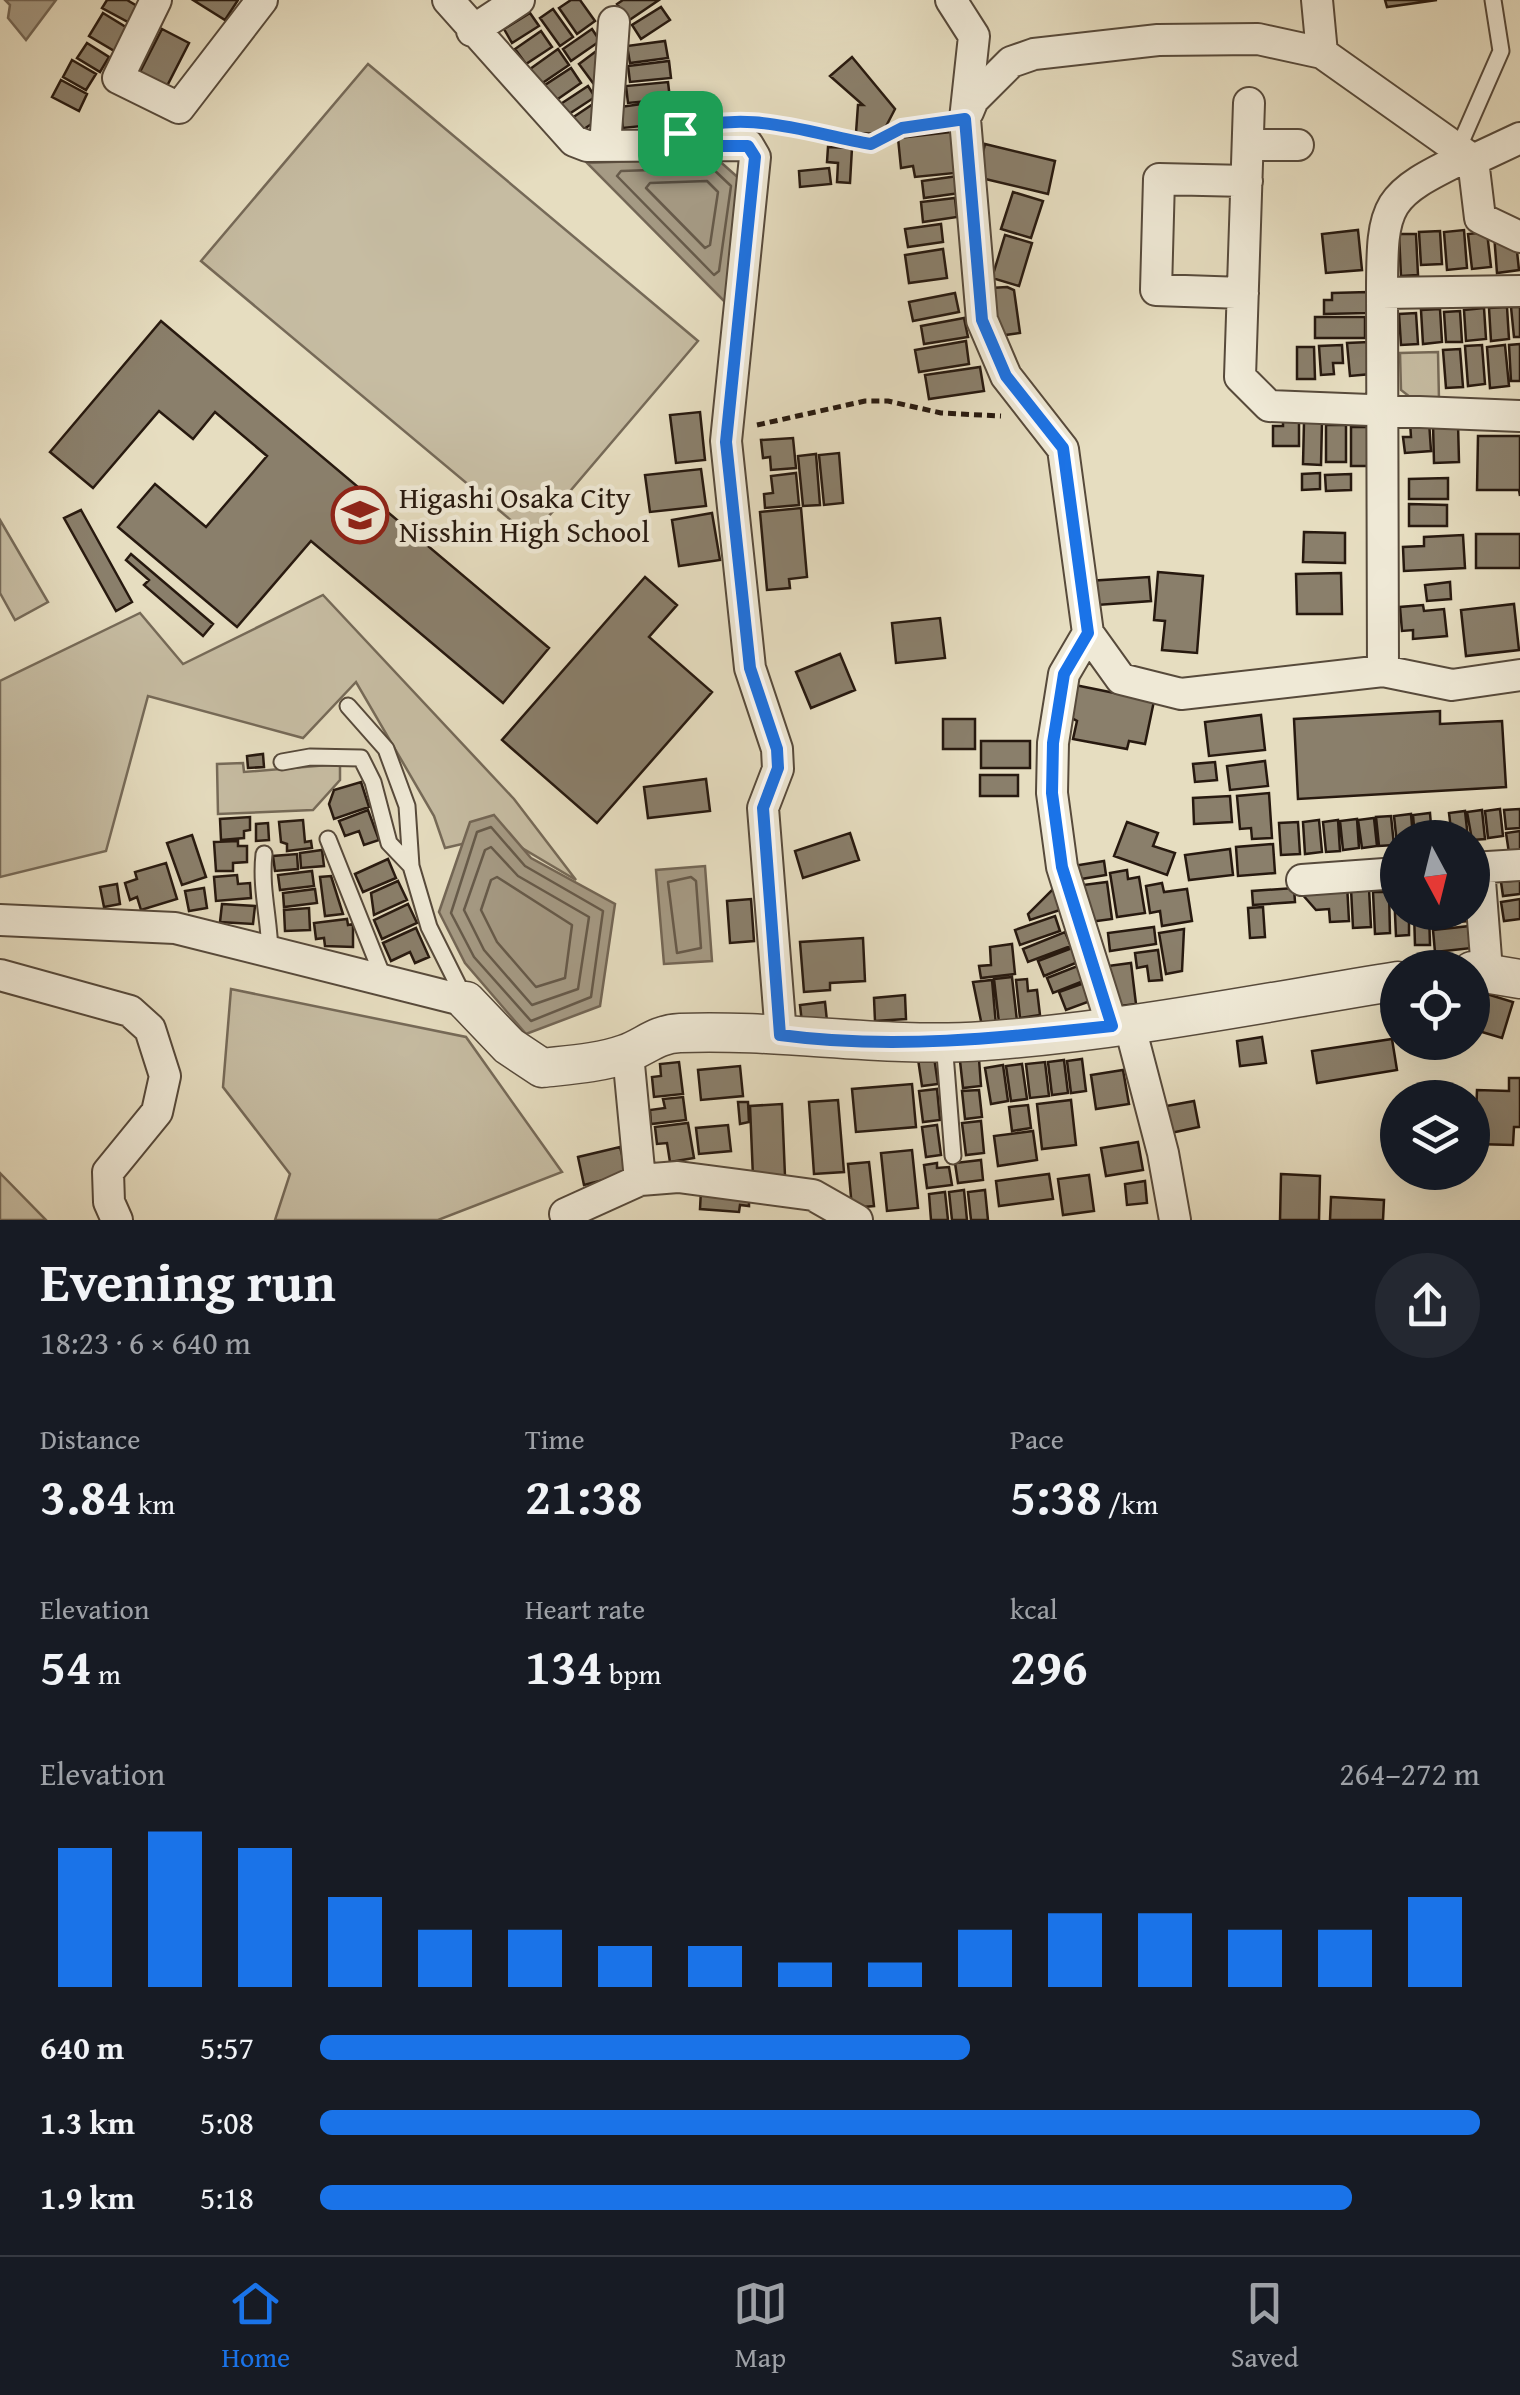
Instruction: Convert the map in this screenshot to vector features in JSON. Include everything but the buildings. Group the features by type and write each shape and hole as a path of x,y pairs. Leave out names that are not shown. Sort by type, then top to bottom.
{"street":[{"path":"156,0 118,78 180,108 262,0"},
{"path":"448,0 574,141 604,146 748,146 755,157 727,420 750,668 777,749 778,768 763,808 780,1035"},
{"path":"472,31 519,0"},
{"path":"952,0 974,36 965,119 982,320 1006,376 1063,448 1088,633 1121,679 1181,694 1383,671 1452,686 1520,675"},
{"path":"1317,0 1322,53"},
{"path":"604,146 614,22"},
{"path":"965,119 973,100 1010,62 1034,54 1113,44 1243,39 1322,53 1466,155 1480,218 1520,237"},
{"path":"1249,103 1240,377 1269,406 1520,416"},
{"path":"1383,671 1382,240 1393,201 1418,180 1466,155 1520,138"},
{"path":"1248,146 1298,145"},
{"path":"1243,293 1156,290 1159,179 1247,181"},
{"path":"1382,292 1520,291"},
{"path":"1088,633 1064,674 1053,743 1052,793 1062,867 1121,1024 1163,1153 1174,1220"},
{"path":"1490,867 1520,865"},
{"path":"1302,880 1380,875"},
{"path":"0,920 175,928 270,956 466,1001 509,1046 542,1068 628,1054 654,1037 678,1033 780,1035 822,1041 944,1041 1121,1024 1380,984"},
{"path":"1486,930 1493,974"},
{"path":"0,975 130,1011 150,1029 165,1076 156,1112 108,1172 109,1202 117,1220"},
{"path":"628,1054 640,1180"},
{"path":"564,1214 640,1180 678,1177 813,1196 857,1220"}],"lane":[{"path":"1466,155 1500,51 1497,0"},
{"path":"348,706 386,749 407,806 411,866 429,926 466,1001"},
{"path":"282,762 326,756 361,758 373,782 389,843 411,866"},
{"path":"328,838 385,982"},
{"path":"264,854 261,884 269,912 270,956"},
{"path":"944,1041 952,1156"}],"path":[{"path":"755,123 794,125 871,144 902,128 965,119"},
{"path":"727,420 755,425 864,401 888,401 940,413 1004,416 1028,408"}],"shaded area":[{"path":"368,64 698,341 531,537 201,261"},
{"path":"1438,352 1439,400 1415,401 1401,390 1400,353"},
{"path":"0,520 48,602 15,620 0,593"},
{"path":"323,595 514,799 576,880 500,835 445,848 434,816 356,682 303,738 148,696 106,851 0,877 0,681 140,613 183,664"},
{"path":"243,763 244,772 340,764 340,780 313,810 218,814 217,764"},
{"path":"231,989 466,1037 562,1172 438,1220 275,1220 290,1174 223,1087"},
{"path":"0,1173 46,1220 0,1220"}],"water":[{"path":"5,0 56,0 26,40 8,18 10,5"},
{"path":"716,158 742,181 725,302 587,163"},
{"path":"494,815 531,858 615,904 600,1006 526,1034 465,963 439,912 470,822"},
{"path":"705,866 712,961 664,964 656,870"}],"place":[{"name":"Higashi Osaka City Nisshin High School","path":"360,515"}],"route":[{"path":"965,119 972,239 982,320 1006,376 1063,448 1088,633 1064,674 1053,743 1052,793 1062,867 1112,1026 983,1041 822,1041 780,1035 763,808 778,768 777,749 750,668 726,442 755,157 748,146 675,146 680,133 701,124 794,125 871,144 902,128 965,119"}]}
